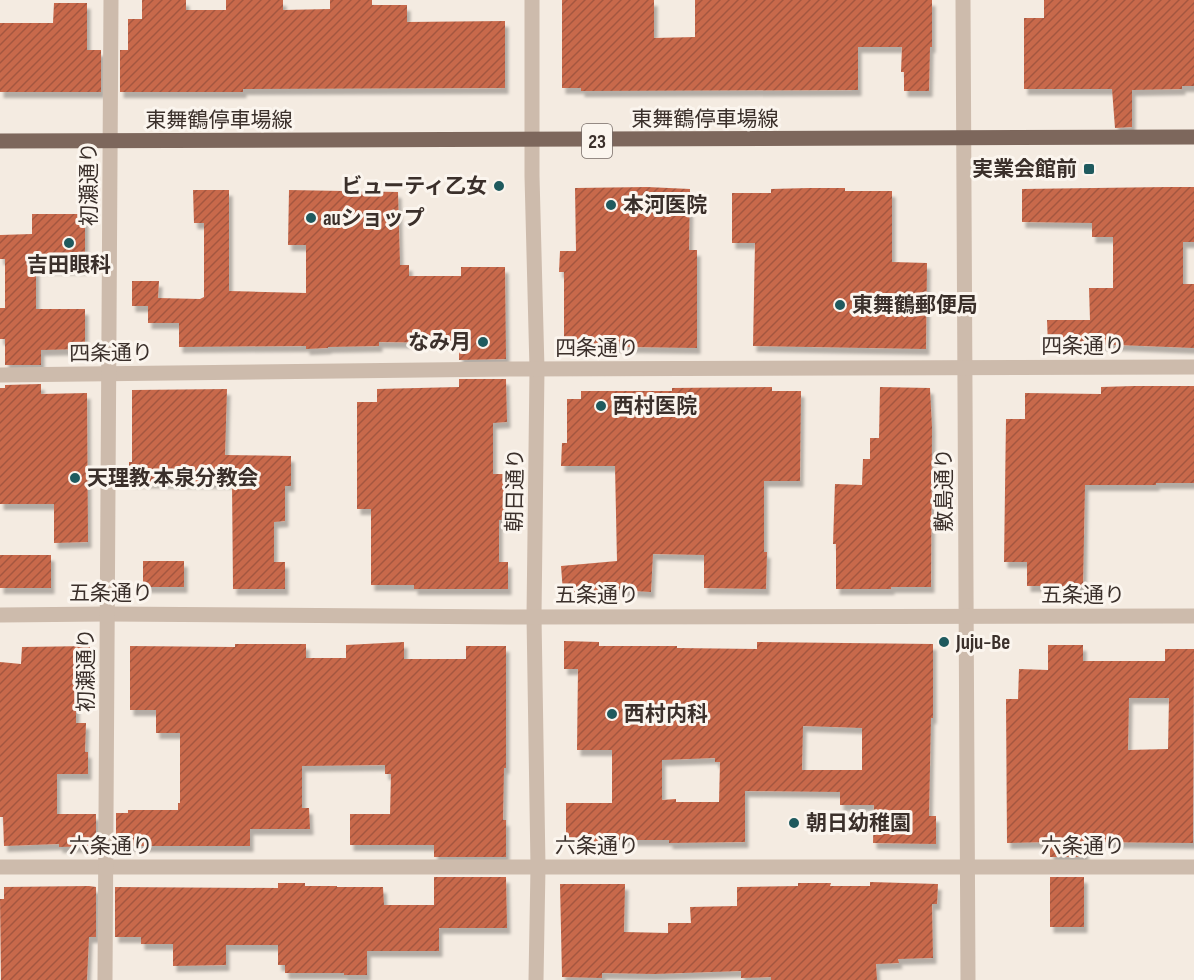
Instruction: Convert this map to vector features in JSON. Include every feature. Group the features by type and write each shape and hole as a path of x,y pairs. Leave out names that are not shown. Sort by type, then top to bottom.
{"main road":[{"name":"東舞鶴停車場線","path":"0,141 1194,138"}],"street":[{"name":"初瀬通り","path":"105,980 111,0"},
{"name":"朝日通り","path":"532,0 532,187 537,369 534,616 538,867 536,980"},
{"name":"敷島通り","path":"963,0 968,980"},
{"name":"四条通り","path":"0,375 537,369 1194,367"},
{"name":"五条通り","path":"0,615 1194,616"},
{"name":"六条通り","path":"0,867 1194,867"}],"building":[{"path":"142,0 186,0 186,10 226,10 226,0 283,0 283,10 330,9 330,0 372,0 372,5 407,5 407,22 505,21 505,88 120,92 120,50 128,50 128,19 142,19"},
{"path":"562,0 654,0 654,38 695,37 695,0 932,0 929,91 904,91 904,72 901,72 902,47 858,47 858,90 581,91 581,88 562,88"},
{"path":"1044,0 1194,0 1194,86 1182,86 1182,89 1132,90 1132,127 1115,128 1112,89 1024,89 1024,18 1044,18"},
{"path":"54,3 87,3 87,50 101,50 101,92 0,92 0,23 53,23"},
{"path":"1194,187 1194,242 1183,242 1183,284 1194,284 1194,348 1048,345 1047,320 1090,320 1089,288 1113,288 1113,237 1092,237 1092,223 1022,222 1022,189"},
{"path":"575,188 690,189 689,250 697,250 697,348 564,346 564,272 559,272 560,251 576,251"},
{"path":"771,189 892,191 892,262 927,263 926,349 753,346 755,243 732,243 732,193 771,193"},
{"path":"193,190 229,190 229,291 306,293 306,245 288,245 289,190 398,192 400,265 409,265 409,276 461,276 461,267 505,267 506,359 459,360 459,343 379,342 379,346 306,349 306,346 179,347 179,323 148,323 148,306 132,306 132,281 159,281 158,298 200,299 204,297 204,223 194,223"},
{"path":"32,214 85,214 85,269 36,269 36,309 85,309 85,349 41,350 41,365 5,365 5,339 0,339 0,308 5,308 5,259 0,259 0,235 32,234"},
{"path":"459,379 506,379 507,422 493,423 493,474 506,474 506,520 499,520 499,562 508,562 508,589 414,589 414,585 371,585 371,509 357,509 357,402 377,402 377,389 459,387"},
{"path":"41,384 41,394 87,393 88,542 54,543 54,504 0,504 0,388 5,388 5,385"},
{"path":"1194,386 1194,483 1085,485 1083,586 1027,586 1027,562 1004,562 1006,419 1025,419 1025,393 1101,394 1101,387"},
{"path":"772,387 772,391 801,391 800,481 764,481 766,589 704,588 704,555 653,554 651,592 616,590 563,592 561,566 617,561 615,466 561,466 562,443 567,443 567,399 581,399 581,391 672,391 672,388"},
{"path":"880,387 930,388 932,427 931,587 836,589 836,544 833,544 835,484 862,485 863,459 870,459 870,438 879,438"},
{"path":"227,389 225,455 291,456 291,486 285,486 285,521 274,522 274,562 285,562 285,589 233,589 232,483 129,482 129,462 132,462 132,390"},
{"path":"0,555 51,555 51,588 0,588"},
{"path":"143,561 184,561 184,587 143,587"},
{"path":"564,641 599,642 599,646 757,649 757,642 933,644 929,816 936,816 936,844 873,843 874,805 840,805 840,792 745,791 745,842 669,843 669,840 612,840 612,844 566,844 566,803 612,803 612,750 577,750 578,669 564,669","holes":["803,726 862,728 862,770 802,770","715,758 715,762 720,762 719,802 662,800 662,760"]},
{"path":"404,642 404,659 466,659 466,646 506,646 506,768 504,768 503,820 506,820 506,857 434,857 434,845 350,845 350,814 390,814 391,774 385,774 385,765 302,766 302,808 309,808 310,829 250,829 250,846 116,846 116,813 128,813 128,810 178,810 178,803 180,803 180,733 156,733 156,710 130,710 130,646 235,647 235,644 306,644 306,658 346,658 346,645"},
{"path":"1048,645 1083,645 1083,661 1165,661 1165,649 1194,649 1193,843 1085,842 1085,857 1050,857 1050,842 1007,843 1006,699 1018,699 1019,669 1048,670","holes":["1129,698 1169,698 1168,749 1128,750"]},
{"path":"90,646 90,684 76,684 76,723 86,723 85,752 88,752 88,774 57,774 57,814 96,814 96,846 59,847 59,844 4,846 3,817 0,817 0,662 21,664 22,647"},
{"path":"434,877 506,877 507,928 439,928 439,951 367,951 367,975 285,973 285,965 278,965 278,945 226,945 226,965 173,966 173,944 141,944 141,937 115,937 115,887 278,888 278,883 305,883 305,886 383,887 384,905 434,905"},
{"path":"1050,877 1084,877 1084,927 1050,927"},
{"path":"870,882 938,884 937,904 932,904 933,958 898,959 899,963 876,964 877,980 771,980 771,977 741,978 741,971 602,973 602,978 562,977 560,884 625,884 624,932 668,933 668,923 691,923 690,907 737,906 737,887 798,886 798,883 870,886"},
{"path":"4,887 96,887 96,937 89,937 87,980 1,980 0,899 4,899"}],"place":[{"name":"実業会館前","path":"1089,169"},
{"name":"ビューティ乙女","path":"499,186"},
{"name":"本河医院","path":"611,205"},
{"name":"auショップ","path":"311,218"},
{"name":"吉田眼科","path":"69,243"},
{"name":"東舞鶴郵便局","path":"840,305"},
{"name":"なみ月","path":"483,342"},
{"name":"西村医院","path":"601,406"},
{"name":"天理教 本泉分教会","path":"75,478"},
{"name":"Juju-Be","path":"944,642"},
{"name":"西村内科","path":"612,714"},
{"name":"朝日幼稚園","path":"794,823"}]}
